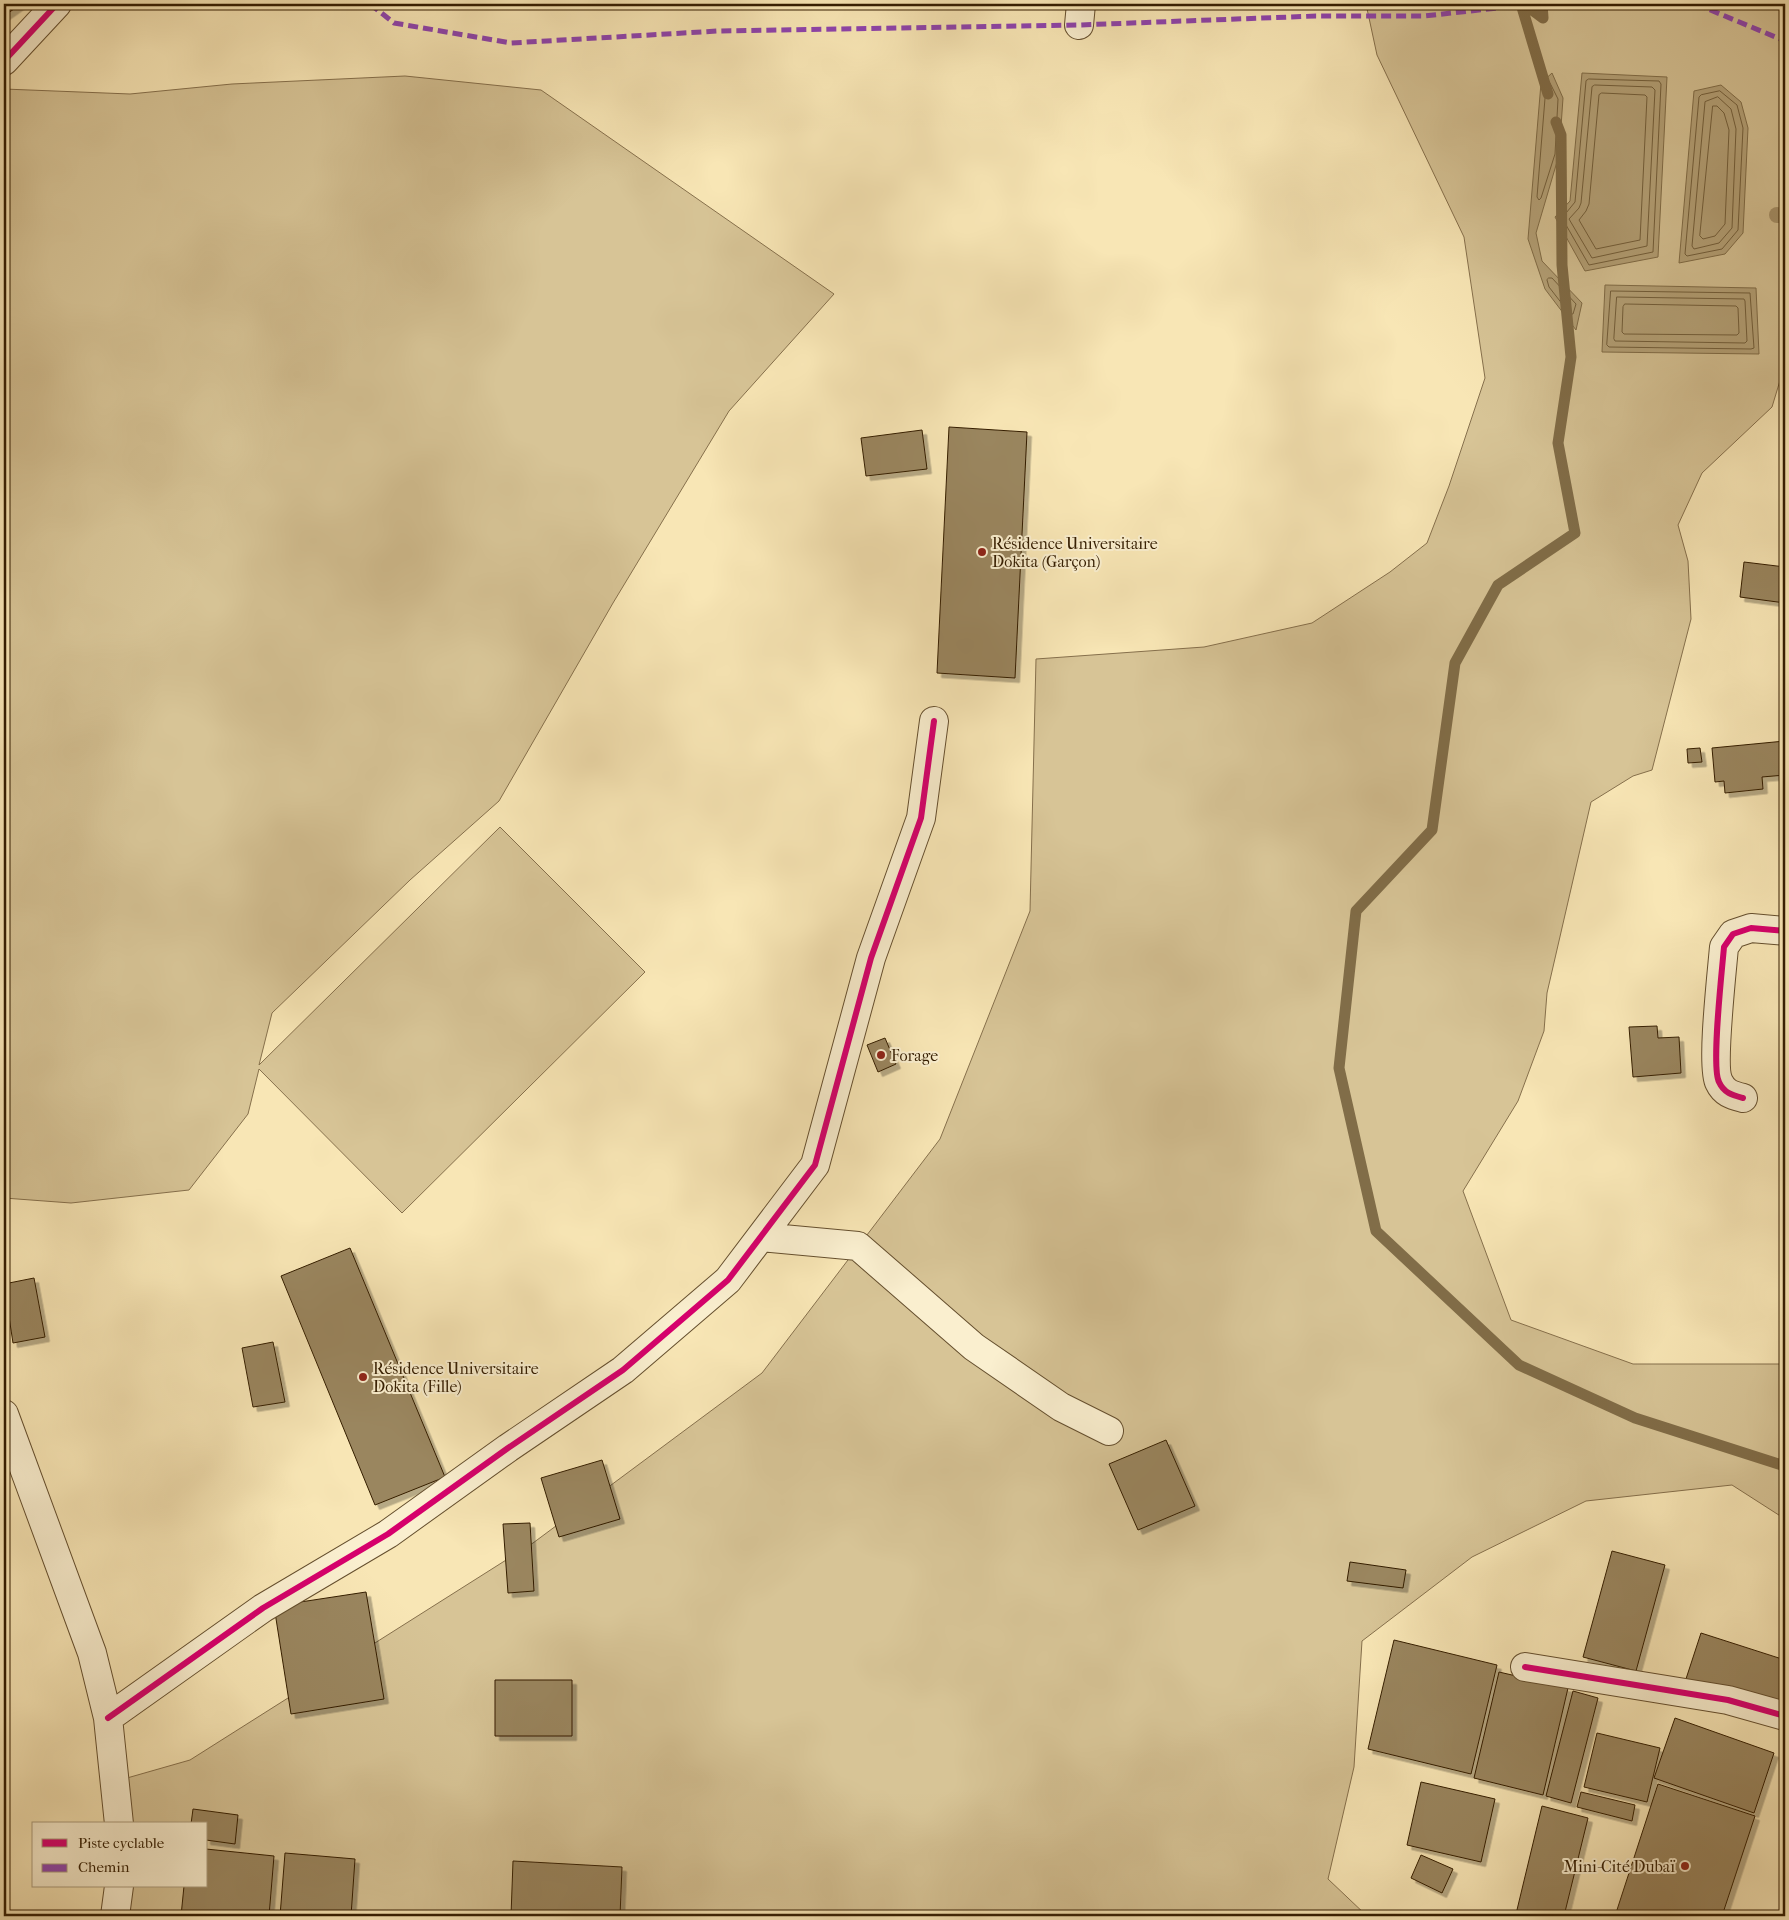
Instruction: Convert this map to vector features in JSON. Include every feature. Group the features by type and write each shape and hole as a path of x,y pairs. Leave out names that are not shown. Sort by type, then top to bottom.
{"street":[{"path":"4,61 57,4"},
{"path":"108,1718 263,1608 388,1534 508,1448 623,1370 728,1280 815,1165 871,958 921,818 934,721"},
{"path":"1743,1098 1727,1094 1718,1081 1716,1062 1724,947 1732,934 1751,928 1785,931"},
{"path":"761,1237 858,1246 974,1347 1061,1407 1109,1431"},
{"path":"4,1414 92,1653 108,1718 119,1822"},
{"path":"1524,1667 1728,1700 1785,1716"},
{"path":"115,1916 119,1888"}],"shaded area":[{"path":"1366,4 1785,4 1785,364 1772,407 1702,473 1678,525 1688,561 1691,619 1652,770 1633,776 1591,802 1547,993 1544,1031 1518,1101 1463,1191 1511,1320 1633,1364 1785,1364 1785,1519 1732,1485 1586,1501 1472,1557 1362,1641 1354,1767 1328,1879 1367,1916 131,1916 129,1888 208,1888 208,1822 124,1822 120,1780 190,1760 533,1543 762,1373 940,1139 1030,911 1036,659 1204,647 1312,623 1390,572 1427,543 1449,486 1485,378 1464,237 1377,55"},
{"path":"405,76 541,90 834,294 729,411 613,603 499,801 410,880 272,1013 259,1065 500,827 645,972 402,1213 259,1069 248,1114 189,1190 71,1203 4,1198 4,89 130,94 232,84"}],"water":[{"path":"1552,73 1563,98 1559,155 1536,233 1542,261 1582,303 1576,330 1545,289 1528,239 1541,83"},
{"path":"1582,73 1667,77 1658,257 1585,271 1555,217 1570,201"},
{"path":"1721,85 1741,102 1748,128 1743,233 1725,254 1679,263 1694,91"},
{"path":"1605,285 1756,288 1759,354 1602,352"}],"building":[{"path":"4,4 21,4 4,16"},
{"name":"Résidence Universitaire Dokita (Garçon)","path":"949,427 1027,432 1015,678 937,673"},
{"path":"922,430 927,469 866,476 861,438"},
{"path":"1744,562 1785,567 1785,603 1740,597"},
{"path":"1785,741 1785,775 1762,777 1763,789 1725,793 1724,781 1715,782 1712,748"},
{"path":"1700,748 1702,762 1688,763 1687,749"},
{"path":"1657,1026 1658,1038 1679,1037 1681,1073 1633,1077 1629,1027"},
{"name":"Forage","path":"885,1038 896,1064 878,1072 867,1045"},
{"name":"Résidence Universitaire Dokita (Fille)","path":"350,1248 445,1477 375,1505 281,1276"},
{"path":"34,1278 45,1337 13,1343 4,1284"},
{"path":"273,1342 285,1402 253,1407 242,1348"},
{"path":"1166,1440 1195,1506 1138,1530 1109,1464"},
{"path":"602,1460 620,1519 559,1537 541,1478"},
{"path":"530,1523 534,1591 508,1593 503,1524"},
{"path":"1612,1551 1665,1565 1636,1671 1583,1657"},
{"path":"1350,1562 1406,1570 1403,1588 1347,1581"},
{"path":"366,1592 384,1699 291,1714 274,1606"},
{"path":"1701,1633 1785,1660 1785,1711 1684,1685"},
{"path":"1394,1640 1497,1665 1471,1774 1368,1749"},
{"path":"1499,1672 1568,1688 1543,1795 1474,1778"},
{"path":"495,1680 572,1680 572,1736 495,1736"},
{"path":"1573,1691 1598,1698 1571,1803 1546,1796"},
{"path":"1675,1718 1774,1753 1754,1813 1654,1778"},
{"path":"1597,1733 1660,1748 1647,1802 1584,1787"},
{"path":"1421,1782 1495,1799 1481,1862 1407,1845"},
{"name":"Mini-Cité Dubaï","path":"1658,1784 1755,1816 1722,1916 1615,1916"},
{"path":"1581,1792 1635,1805 1632,1821 1577,1807"},
{"path":"1542,1806 1588,1818 1564,1916 1525,1916 1516,1914"},
{"path":"193,1809 238,1815 235,1844 208,1840 208,1822 191,1822"},
{"path":"208,1849 274,1856 269,1916 181,1916 184,1888 208,1888"},
{"path":"285,1853 355,1859 351,1916 280,1916"},
{"path":"1421,1855 1453,1869 1442,1893 1411,1878"},
{"path":"513,1861 622,1867 620,1916 511,1916"}],"waterway":[{"path":"1521,4 1548,94"},
{"path":"1524,4 1543,18 1542,4"},
{"path":"1556,122 1561,135 1562,265 1571,357 1558,443 1575,533 1498,585 1455,663 1432,830 1356,911 1339,1068 1376,1231 1519,1365 1635,1418 1785,1466"}],"marked path":[{"path":"370,4 394,23 511,43 718,31 1079,25 1316,16 1424,16 1498,8 1511,4"},
{"path":"1538,4 1554,6 1560,4"},
{"path":"1696,4 1785,41"}],"cycle path":[{"path":"4,61 57,4"},
{"path":"108,1718 263,1608 388,1534 508,1448 623,1370 728,1280 815,1165 871,958 921,818 934,721"},
{"path":"1743,1098 1732,1095 1723,1089 1717,1073 1719,996 1724,947 1733,934 1751,928 1785,931"},
{"path":"1525,1667 1728,1700 1785,1716"}],"place":[{"name":"Résidence Universitaire Dokita (Garçon)","path":"982,552"},
{"name":"Forage","path":"881,1055"},
{"name":"Résidence Universitaire Dokita (Fille)","path":"363,1377"},
{"name":"Mini-Cité Dubaï","path":"1685,1866"}]}
